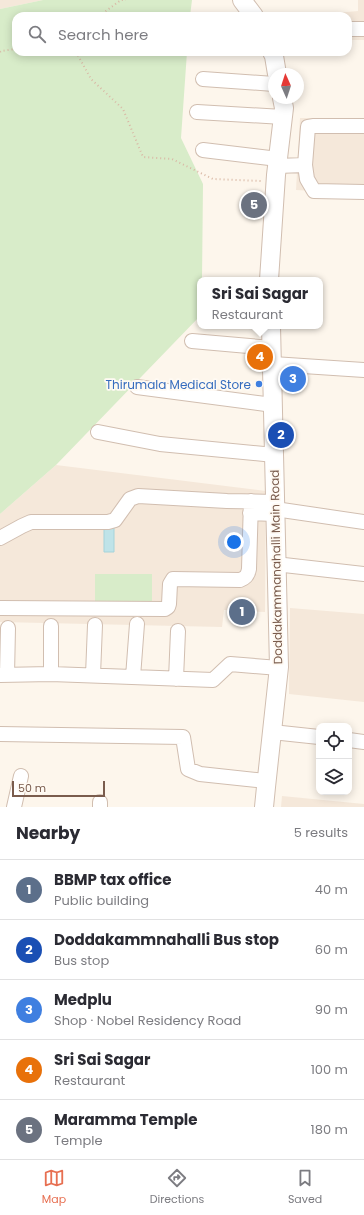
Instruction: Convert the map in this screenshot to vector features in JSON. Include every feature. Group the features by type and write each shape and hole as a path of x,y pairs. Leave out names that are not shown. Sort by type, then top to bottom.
{"street":[{"path":"242,0 251,12"},
{"path":"352,29 364,29"},
{"path":"274,56 276,68"},
{"path":"203,79 268,84"},
{"path":"269,277 283,104"},
{"path":"197,112 283,117"},
{"path":"364,126 308,127 305,166 306,179 314,191 364,192"},
{"path":"203,150 277,169 305,166"},
{"name":"Doddakammanahalli Main Road","path":"264,807 279,668 271,329"},
{"path":"192,341 272,356 364,370"},
{"path":"137,387 273,405"},
{"path":"98,432 160,444 274,455"},
{"path":"0,538 31,522 108,522 115,520 130,499 138,496 275,508 364,522"},
{"path":"0,608 165,609 169,604 170,584 173,579 240,580 245,578 250,569 250,507"},
{"path":"277,568 284,565 364,574"},
{"path":"133,677 137,624"},
{"path":"51,626 51,674"},
{"path":"93,676 95,626"},
{"path":"8,628 3,675 51,674 213,680 230,664 279,668"},
{"path":"176,679 178,631"},
{"path":"272,732 316,737"},
{"path":"0,734 183,737 188,769 200,774 266,781"},
{"path":"352,740 364,742"},
{"path":"14,807 21,776"}],"path":[{"path":"104,12 120,0 126,0"},
{"path":"0,52 12,50"},
{"path":"78,56 91,78 123,109 143,157 172,159 213,179 277,169"}],"shaded area":[{"path":"0,0 43,0 0,9"},
{"path":"358,0 364,0 364,40 352,40 352,12 346,12 358,11"},
{"path":"300,118 364,118 364,194 296,190"},
{"path":"56,465 266,491 265,612 224,610 222,627 0,622 0,514"},
{"path":"290,608 364,614 364,702 289,694"},
{"path":"282,796 364,804 364,807 281,807"}],"green space":[{"path":"43,0 192,0 190,12 12,12 12,56 187,56 181,138 203,184 202,277 197,277 197,319 56,465 0,514 0,9"},
{"path":"95,574 152,574 152,602 95,602"}],"water":[{"path":"104,524 114,524 114,552 104,552"}],"place":[{"name":"Maramma Temple","path":"254,205"},
{"name":"Sri Sai Sagar","path":"260,357"},
{"name":"Medplu","path":"293,379"},
{"name":"Thirumala Medical Store","path":"259,384"},
{"name":"Doddakammnahalli Bus stop","path":"281,435"},
{"name":"BBMP tax office","path":"242,612"}]}
